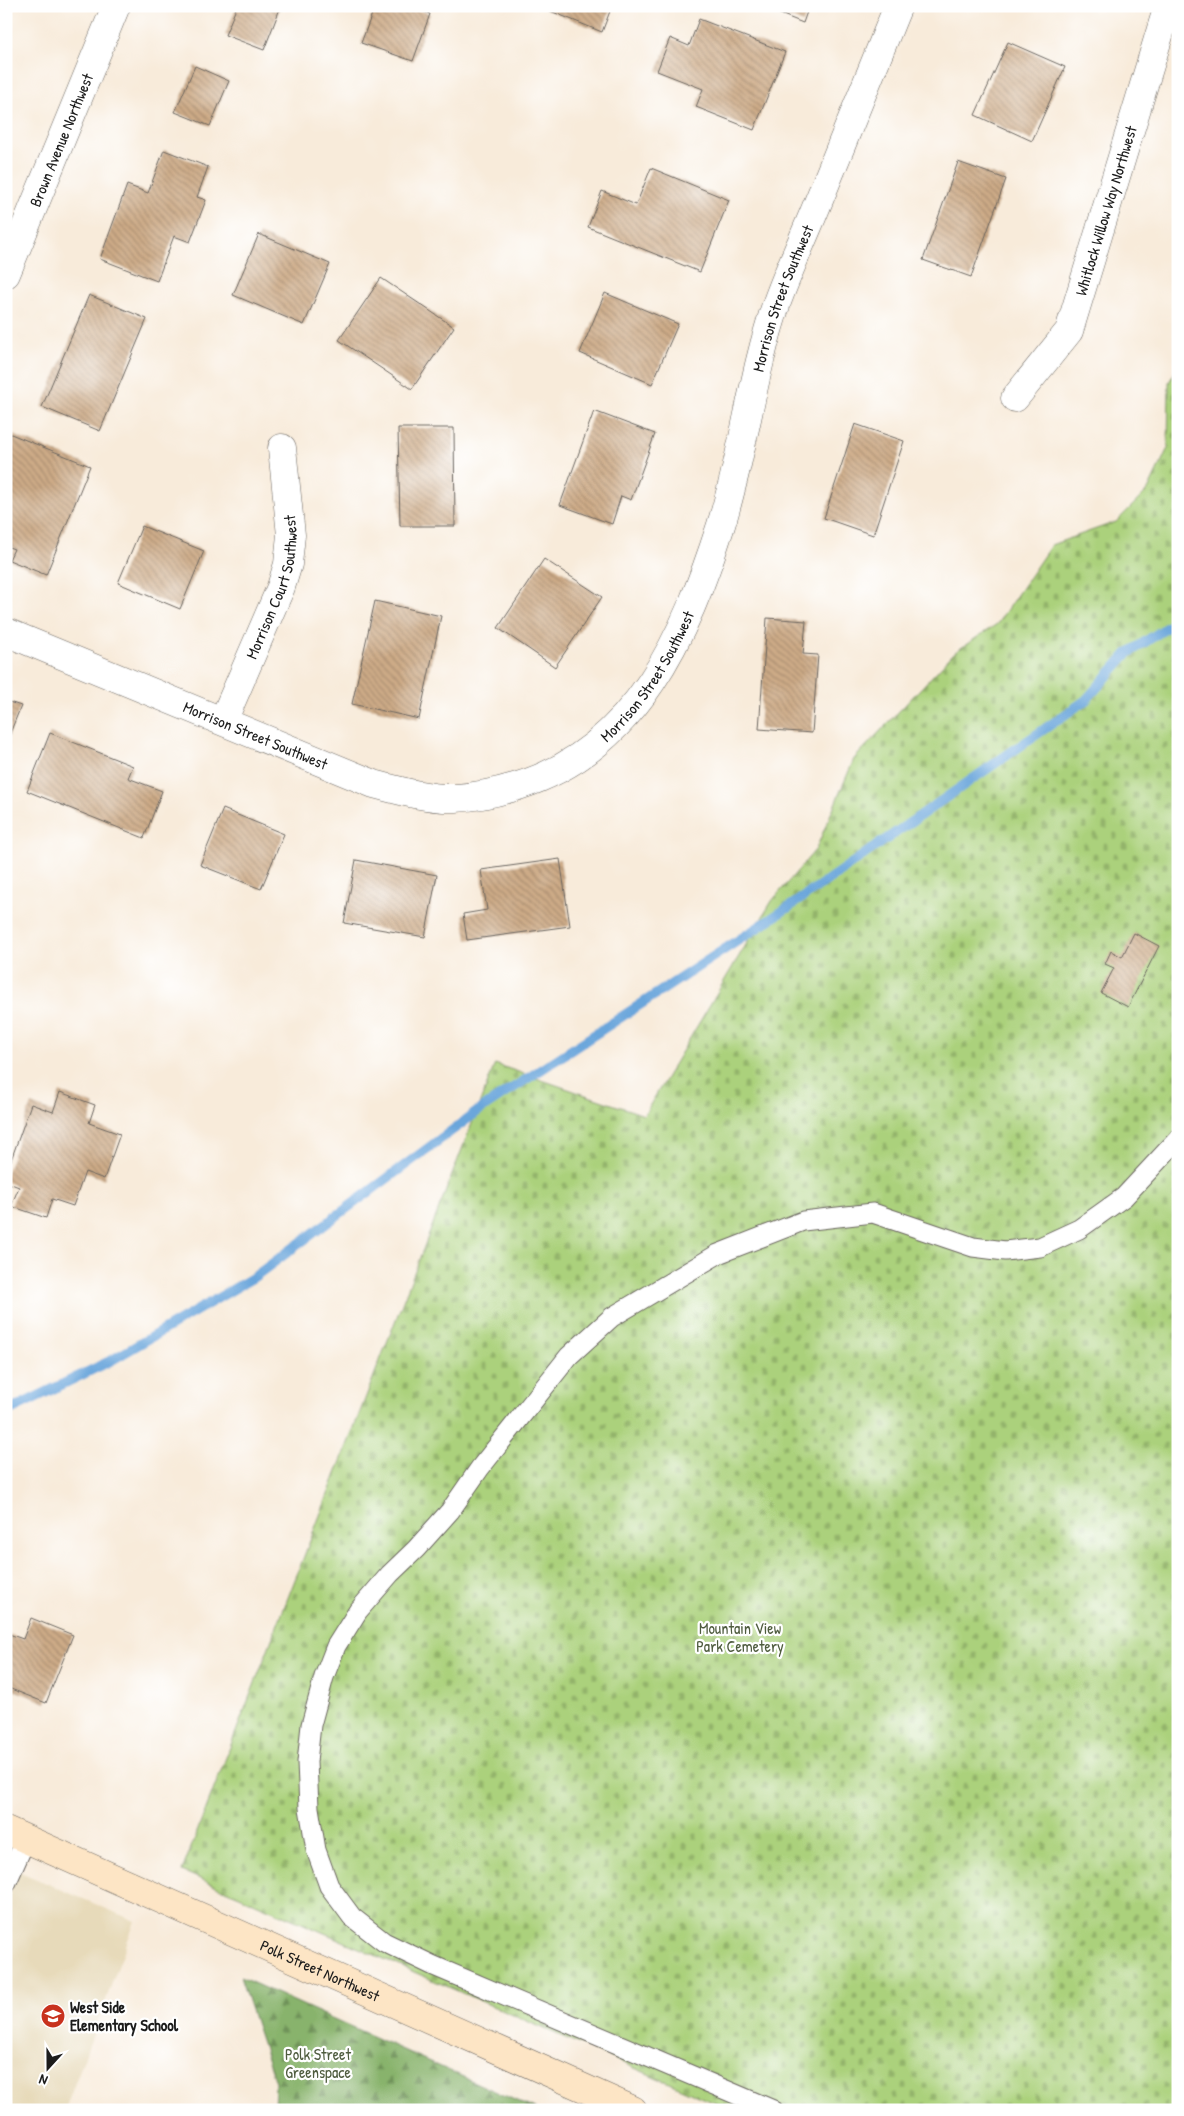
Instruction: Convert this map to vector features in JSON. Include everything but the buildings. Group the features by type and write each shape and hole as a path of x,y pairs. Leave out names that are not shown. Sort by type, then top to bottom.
{"street":[{"name":"Brown Avenue Northwest","path":"6,274 116,6"},
{"name":"Morrison Street Southwest","path":"6,632 374,784 402,791 455,798 501,791 547,776 574,760 624,719 650,684 689,614 721,524 753,391 777,303 898,6"},
{"name":"Whitlock Willow Way Northwest","path":"1014,398 1069,331 1168,6"},
{"name":"Morrison Court Southwest","path":"223,721 288,564 292,536 282,448"},
{"name":"Polk Street Northwest","path":"16,1835 633,2110"}],"lane":[{"path":"773,2110 434,1966 384,1942 352,1917 329,1886 316,1850 308,1808 307,1762 311,1725 324,1677 336,1646 358,1611 390,1574 416,1549 450,1511 480,1468 569,1356 612,1317 718,1254 803,1221 873,1213 973,1247 1005,1251 1040,1247 1079,1229 1124,1197 1178,1139"},
{"path":"6,1884 16,1835"}],"shaded area":[{"name":"West Side Elementary School","path":"6,1866 135,1921 65,2110 6,2110"}],"green space":[{"name":"Mountain View Park Cemetery","path":"1178,367 1178,2110 731,2110 182,1871 495,1064 644,1115 772,901 816,849 854,759 955,652 997,624 1051,545 1116,522 1148,490 1168,448 1169,382"},
{"name":"Polk Street Greenspace","path":"240,1977 537,2110 274,2110 275,2082"}],"waterway":[{"path":"6,1412 112,1360 254,1277 481,1109 789,907 1086,700 1127,654 1178,620"}],"place":[{"name":"West Side Elementary School","path":"53,2016"}]}
